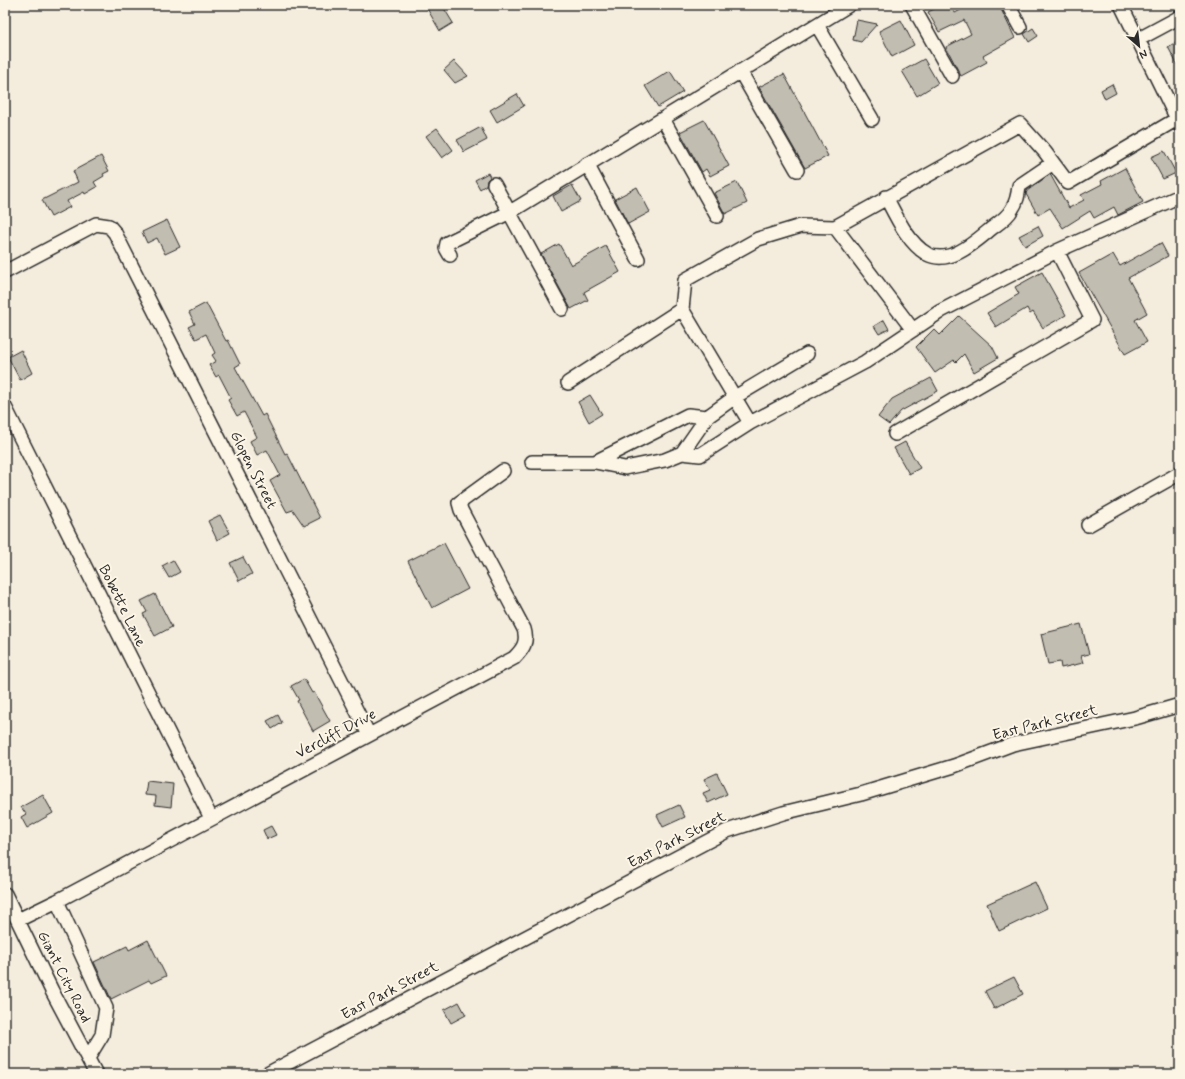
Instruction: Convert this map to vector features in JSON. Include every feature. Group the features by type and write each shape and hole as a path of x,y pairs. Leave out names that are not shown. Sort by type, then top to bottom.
{"street":[{"path":"450,254 446,248 447,243 510,212 849,5"},
{"path":"912,5 952,76"},
{"path":"1008,5 1020,27"},
{"path":"750,423 682,309 685,280 706,267 765,237 801,226 835,227 886,197 1020,124 1068,183 1179,122 1121,5"},
{"path":"1139,39 1180,17"},
{"path":"817,25 872,118"},
{"path":"740,71 797,170"},
{"path":"663,119 717,216"},
{"path":"886,197 914,242 927,253 936,257 950,255 960,252 1000,222 1012,211 1018,198 1019,186 1053,163"},
{"path":"587,164 638,259"},
{"path":"494,184 562,309"},
{"path":"532,462 594,462 626,468 665,460 682,453 700,455 750,423 865,362 941,311 1057,251 1180,196"},
{"name":"Glopen Street","path":"5,272 96,224 109,226 115,233 370,735"},
{"path":"835,227 913,330"},
{"path":"894,434 1092,320 1057,251"},
{"path":"568,383 682,309"},
{"path":"682,453 707,417 735,397 807,354"},
{"name":"Bobette Lane","path":"5,407 211,818"},
{"path":"594,462 688,415 707,417"},
{"name":"Vercliff Drive","path":"18,920 57,901 370,735 514,658 523,650 527,638 524,629 461,510 459,503 503,471"},
{"path":"1088,525 1180,473"},
{"name":"East Park Street","path":"267,1074 727,831 783,813 875,790 954,766 1013,744 1135,718 1180,705"},
{"name":"Giant City Road","path":"5,894 52,991 96,1074"},
{"path":"57,901 106,1008 102,1035 88,1058"}],"building":[{"path":"425,5 442,5 453,23 440,31"},
{"path":"942,5 951,5 955,13 970,5 999,5 1015,38 983,56 987,62 961,76 946,47 971,34 964,20 939,32 928,12"},
{"path":"857,20 877,24 861,42 853,40"},
{"path":"901,20 914,45 892,57 879,31"},
{"path":"1033,28 1038,36 1029,42 1024,34"},
{"path":"1176,42 1180,51 1180,70 1168,47"},
{"path":"924,59 938,83 917,96 902,71"},
{"path":"454,61 468,76 455,83 444,70"},
{"path":"670,71 683,92 658,107 645,86"},
{"path":"784,74 828,156 805,168 759,87"},
{"path":"1112,84 1116,93 1105,99 1101,90"},
{"path":"517,94 524,106 497,122 490,110"},
{"path":"704,120 729,166 710,176 706,169 702,172 680,132"},
{"path":"481,127 487,140 464,152 457,140"},
{"path":"437,128 453,150 442,158 426,136"},
{"path":"1164,151 1176,173 1163,179 1151,157"},
{"path":"101,156 109,171 94,182 97,187 85,194 84,192 67,201 70,207 51,217 42,200 78,182 73,171"},
{"path":"1125,168 1143,202 1118,215 1114,207 1094,218 1090,211 1063,228 1050,208 1038,215 1026,194 1027,191 1050,174 1069,208 1084,200 1081,195 1102,184 1101,181"},
{"path":"488,173 490,177 487,180 486,185 480,189 475,180"},
{"path":"737,182 747,203 725,214 714,193"},
{"path":"572,185 581,201 561,212 553,196"},
{"path":"637,187 650,212 628,224 615,199"},
{"path":"167,220 180,247 165,254 157,238 147,243 142,232"},
{"path":"1038,226 1043,236 1025,246 1019,236"},
{"path":"1161,243 1168,256 1128,278 1147,313 1135,320 1147,342 1125,354 1079,273 1113,254 1120,266"},
{"path":"559,244 571,265 606,246 620,272 584,292 588,300 571,309 541,254"},
{"path":"1042,272 1066,315 1043,328 1033,312 1030,314 1027,308 996,327 987,313 1019,294 1015,287"},
{"path":"206,303 226,341 228,340 240,364 235,367 262,416 265,414 285,454 287,453 320,518 304,526 293,510 287,512 270,481 280,475 267,450 257,455 250,441 257,437 244,412 237,416 228,400 231,398 219,375 216,377 209,365 216,361 212,355 215,353 206,334 196,339 189,327 195,324 189,312"},
{"path":"959,316 992,346 998,358 974,372 964,354 956,362 954,360 935,373 916,347 934,329 940,335"},
{"path":"884,320 889,329 879,334 874,326"},
{"path":"21,350 32,373 20,380 8,357"},
{"path":"931,378 938,391 901,411 889,425 878,417 892,399"},
{"path":"590,395 602,414 589,422 578,402"},
{"path":"905,442 920,468 909,474 894,448"},
{"path":"220,515 230,533 217,540 208,521"},
{"path":"444,543 468,589 432,608 408,561"},
{"path":"243,557 252,574 239,581 230,563"},
{"path":"173,560 180,572 169,578 162,566"},
{"path":"155,594 172,627 155,636 143,614 147,612 141,601"},
{"path":"1081,624 1089,654 1081,656 1083,663 1061,668 1060,662 1048,664 1041,634"},
{"path":"304,679 312,693 314,692 330,721 313,731 291,686"},
{"path":"278,715 282,723 272,729 267,721"},
{"path":"717,773 727,794 708,803 703,793 710,790 704,779"},
{"path":"147,781 173,784 171,807 155,805 156,796 145,795"},
{"path":"43,795 53,813 27,828 21,817 26,814 21,807"},
{"path":"679,805 685,817 663,827 657,815"},
{"path":"271,826 276,835 267,839 263,830"},
{"path":"1035,882 1047,908 999,931 987,904"},
{"path":"148,940 166,976 151,983 149,980 111,999 94,962 127,946 129,950"},
{"path":"1014,977 1023,994 994,1009 985,991"},
{"path":"459,1002 466,1015 451,1023 444,1010"}]}
